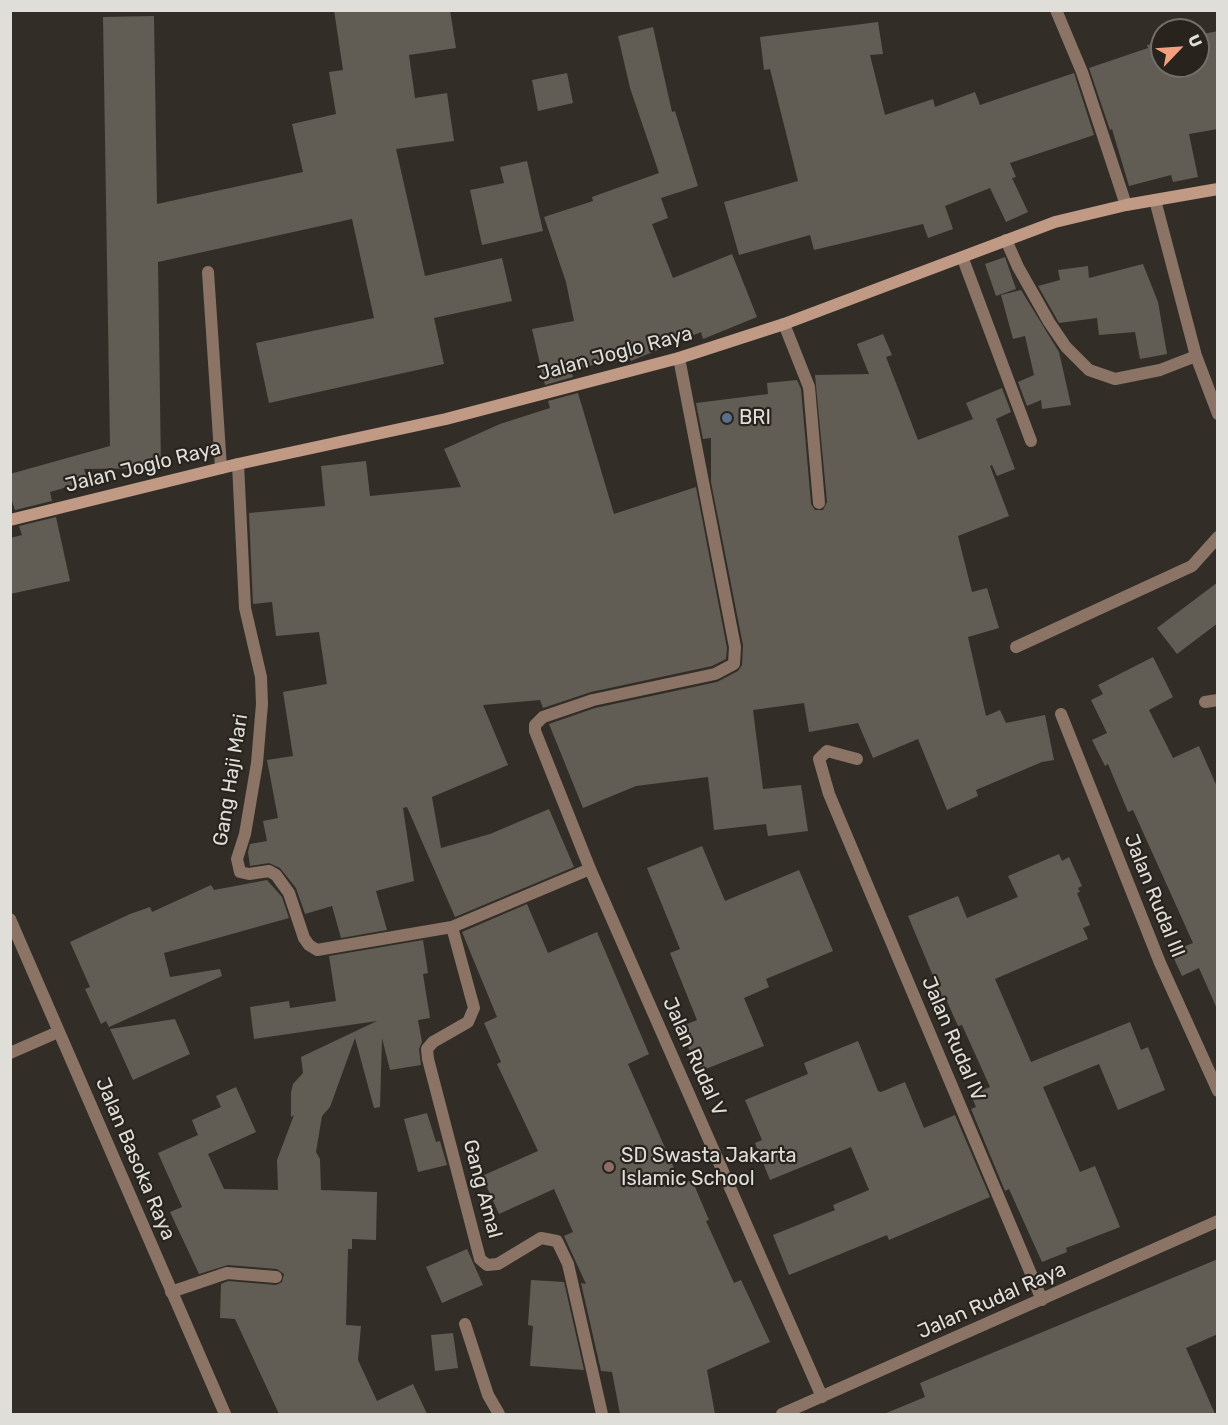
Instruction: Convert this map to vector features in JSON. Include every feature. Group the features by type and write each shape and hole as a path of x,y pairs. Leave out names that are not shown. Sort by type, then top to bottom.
{"main road":[{"name":"Jalan Joglo Raya","path":"10,520 238,464 446,419 679,358 783,324 963,259 1055,222 1126,205 1218,189"}],"street":[{"path":"1056,10 1086,82 1126,205"},
{"path":"1155,200 1196,356 1218,414"},
{"path":"1006,240 1018,267 1055,330 1066,347 1089,370 1114,379 1160,370 1196,356"},
{"path":"963,259 1031,441"},
{"path":"208,272 221,468"},
{"path":"783,324 809,387 819,503"},
{"name":"Jalan Rudal V","path":"679,358 735,647 735,664 715,674 593,700 543,717 535,725 590,869 822,1397"},
{"name":"Gang Haji Mari","path":"238,464 245,608 261,678 262,704 257,764 245,834 237,860 240,872 249,874 269,871 276,875 289,893 304,938 317,950 452,927 590,869"},
{"path":"1016,647 1192,566 1218,537"},
{"name":"Jalan Rudal III","path":"1061,714 1160,963 1218,1091"},
{"name":"Jalan Rudal IV","path":"857,759 827,751 820,755 819,759 829,794 1042,1300"},
{"name":"Jalan Basoka Raya","path":"10,919 225,1414"},
{"name":"Gang Amal","path":"452,927 474,1008 468,1022 434,1042 427,1049 480,1259 487,1265 498,1264 541,1238 557,1241 568,1264 602,1414"},
{"path":"10,1053 58,1032"},
{"name":"Jalan Rudal Raya","path":"782,1414 1218,1221"},
{"path":"171,1292 228,1273 276,1277"},
{"path":"465,1324 488,1395 499,1414"}],"building":[{"path":"334,10 450,10 456,48 409,55 415,98 447,93 454,141 396,149 425,276 502,258 512,301 434,318 444,364 269,403 256,343 374,318 352,219 158,262 161,468 84,469 88,481 50,492 52,501 15,510 10,495 10,474 110,446 103,17 154,16 157,204 303,172 292,124 336,114 329,72 343,70"},
{"path":"878,22 883,54 870,55 885,115 933,99 935,107 975,92 980,105 1074,73 1094,135 1010,163 1016,177 1012,178 1028,212 1006,222 990,188 945,206 953,229 928,238 923,224 814,250 810,235 739,255 724,202 798,181 770,69 764,70 760,37"},
{"path":"653,27 672,112 675,111 698,186 661,198 668,218 652,224 673,278 732,254 757,317 703,339 701,332 631,361 629,357 571,370 573,377 545,385 532,329 574,321 566,282 544,217 593,201 592,197 659,173 630,88 618,36"},
{"path":"1218,31 1218,129 1189,134 1198,177 1173,182 1171,175 1129,186 1112,129 1110,130 1089,68 1148,48 1147,45 1150,44 1150,78 1210,78 1210,33"},
{"path":"567,73 573,103 538,111 532,80"},
{"path":"527,161 543,231 482,245 470,190 504,183 500,167"},
{"path":"1005,257 1016,289 996,296 985,264"},
{"path":"1143,264 1158,302 1167,354 1140,359 1135,332 1099,335 1097,318 1059,323 1038,286 1060,280 1058,270 1088,266 1089,278"},
{"path":"1021,290 1059,352 1071,405 1042,409 1041,400 1027,406 1018,382 1034,375 1025,336 1013,339 1001,295"},
{"path":"883,334 892,355 886,357 918,440 973,419 966,403 1002,388 1011,412 996,419 1015,469 997,476 992,465 990,466 1009,516 958,536 972,592 987,588 999,628 968,637 986,716 1000,710 1006,723 1045,715 1054,760 1042,762 976,790 978,796 947,810 918,739 873,758 858,723 809,732 804,703 753,710 763,789 801,785 808,831 768,836 766,824 714,830 708,777 636,786 583,808 549,724 595,708 717,682 738,671 742,665 743,645 711,482 711,438 703,439 696,403 768,394 767,383 797,380 801,389 811,504 815,510 823,510 827,502 815,375 869,374 857,344"},
{"path":"578,393 614,514 696,487 727,648 726,659 712,666 591,692 543,708 540,700 483,705 508,765 432,797 441,848 490,834 549,809 574,867 455,917 407,807 403,808 414,881 376,891 387,930 341,938 332,906 305,914 296,888 280,868 269,863 250,866 248,852 250,844 267,841 263,821 278,818 267,760 293,756 283,692 327,684 319,632 276,636 272,602 253,604 249,513 325,506 321,466 366,461 370,496 461,487 444,449 500,424 550,408 548,401"},
{"path":"56,517 70,581 10,594 10,538 22,535 19,526"},
{"path":"1218,582 1218,623 1177,654 1157,628"},
{"path":"1153,657 1173,697 1149,710 1173,758 1199,746 1218,789 1218,1011 1199,968 1182,976 1171,952 1193,943 1133,810 1128,812 1108,764 1105,766 1092,740 1107,733 1091,700 1103,694 1098,685"},
{"path":"702,846 725,901 799,870 833,951 766,979 769,987 744,998 764,1046 698,1072 680,1027 697,1020 670,953 680,949 647,868"},
{"path":"1059,854 1062,861 1069,857 1082,886 1078,888 1080,892 1077,893 1090,925 1083,928 1088,939 995,979 1031,1062 1130,1022 1141,1050 1148,1047 1165,1090 1118,1110 1099,1064 1043,1087 1080,1172 1095,1166 1120,1227 1066,1248 1067,1252 1042,1262 1009,1189 1005,1191 971,1109 976,1107 971,1095 990,1087 962,1025 958,1026 946,999 943,1000 908,916 958,896 967,918 1018,897 1008,876"},
{"path":"267,880 282,897 289,918 164,953 170,977 220,969 222,976 109,1027 106,1021 101,1024 85,989 90,987 70,942 130,914 150,907 152,912 211,885 214,890"},
{"path":"527,904 548,953 597,932 649,1054 628,1064 681,1184 692,1180 709,1220 706,1221 734,1283 741,1280 770,1342 707,1370 715,1414 620,1414 612,1372 601,1371 581,1283 586,1284 564,1236 573,1232 554,1189 499,1214 482,1176 538,1151 497,1064 501,1062 484,1023 497,1017 462,932"},
{"path":"423,940 428,973 423,974 430,1018 418,1020 422,1042 419,1049 421,1065 390,1070 382,1038 380,1107 374,1108 355,1038 330,1107 322,1116 316,1152 320,1159 321,1190 377,1192 376,1240 352,1239 352,1249 348,1249 346,1325 361,1326 358,1360 377,1401 413,1384 427,1414 279,1414 235,1319 220,1318 221,1284 228,1281 276,1285 282,1282 284,1274 277,1269 228,1265 199,1274 170,1212 182,1207 158,1153 198,1135 192,1120 221,1107 216,1096 236,1087 256,1132 208,1154 224,1189 278,1190 277,1160 294,1115 291,1117 291,1092 293,1084 303,1073 301,1057 377,1021 254,1039 250,1007 289,1001 290,1008 336,1001 329,956"},
{"path":"175,1019 190,1054 133,1080 110,1029"},
{"path":"858,1041 878,1091 881,1092 905,1082 924,1128 955,1115 990,1197 889,1240 887,1235 789,1275 773,1235 835,1210 833,1205 869,1190 851,1147 770,1180 755,1143 762,1140 745,1100 808,1074 804,1063"},
{"path":"427,1113 436,1142 440,1141 447,1165 418,1172 404,1119"},
{"path":"467,1249 483,1285 442,1303 426,1267"},
{"path":"1218,1259 1218,1334 1186,1348 1215,1414 884,1414 925,1397 920,1383"},
{"path":"531,1280 564,1282 584,1370 530,1366 533,1326 528,1325"},
{"path":"453,1333 458,1368 435,1371 431,1335"}],"place":[{"name":"BRI","path":"727,418"},
{"name":"SD Swasta Jakarta Islamic School","path":"609,1167"}]}
